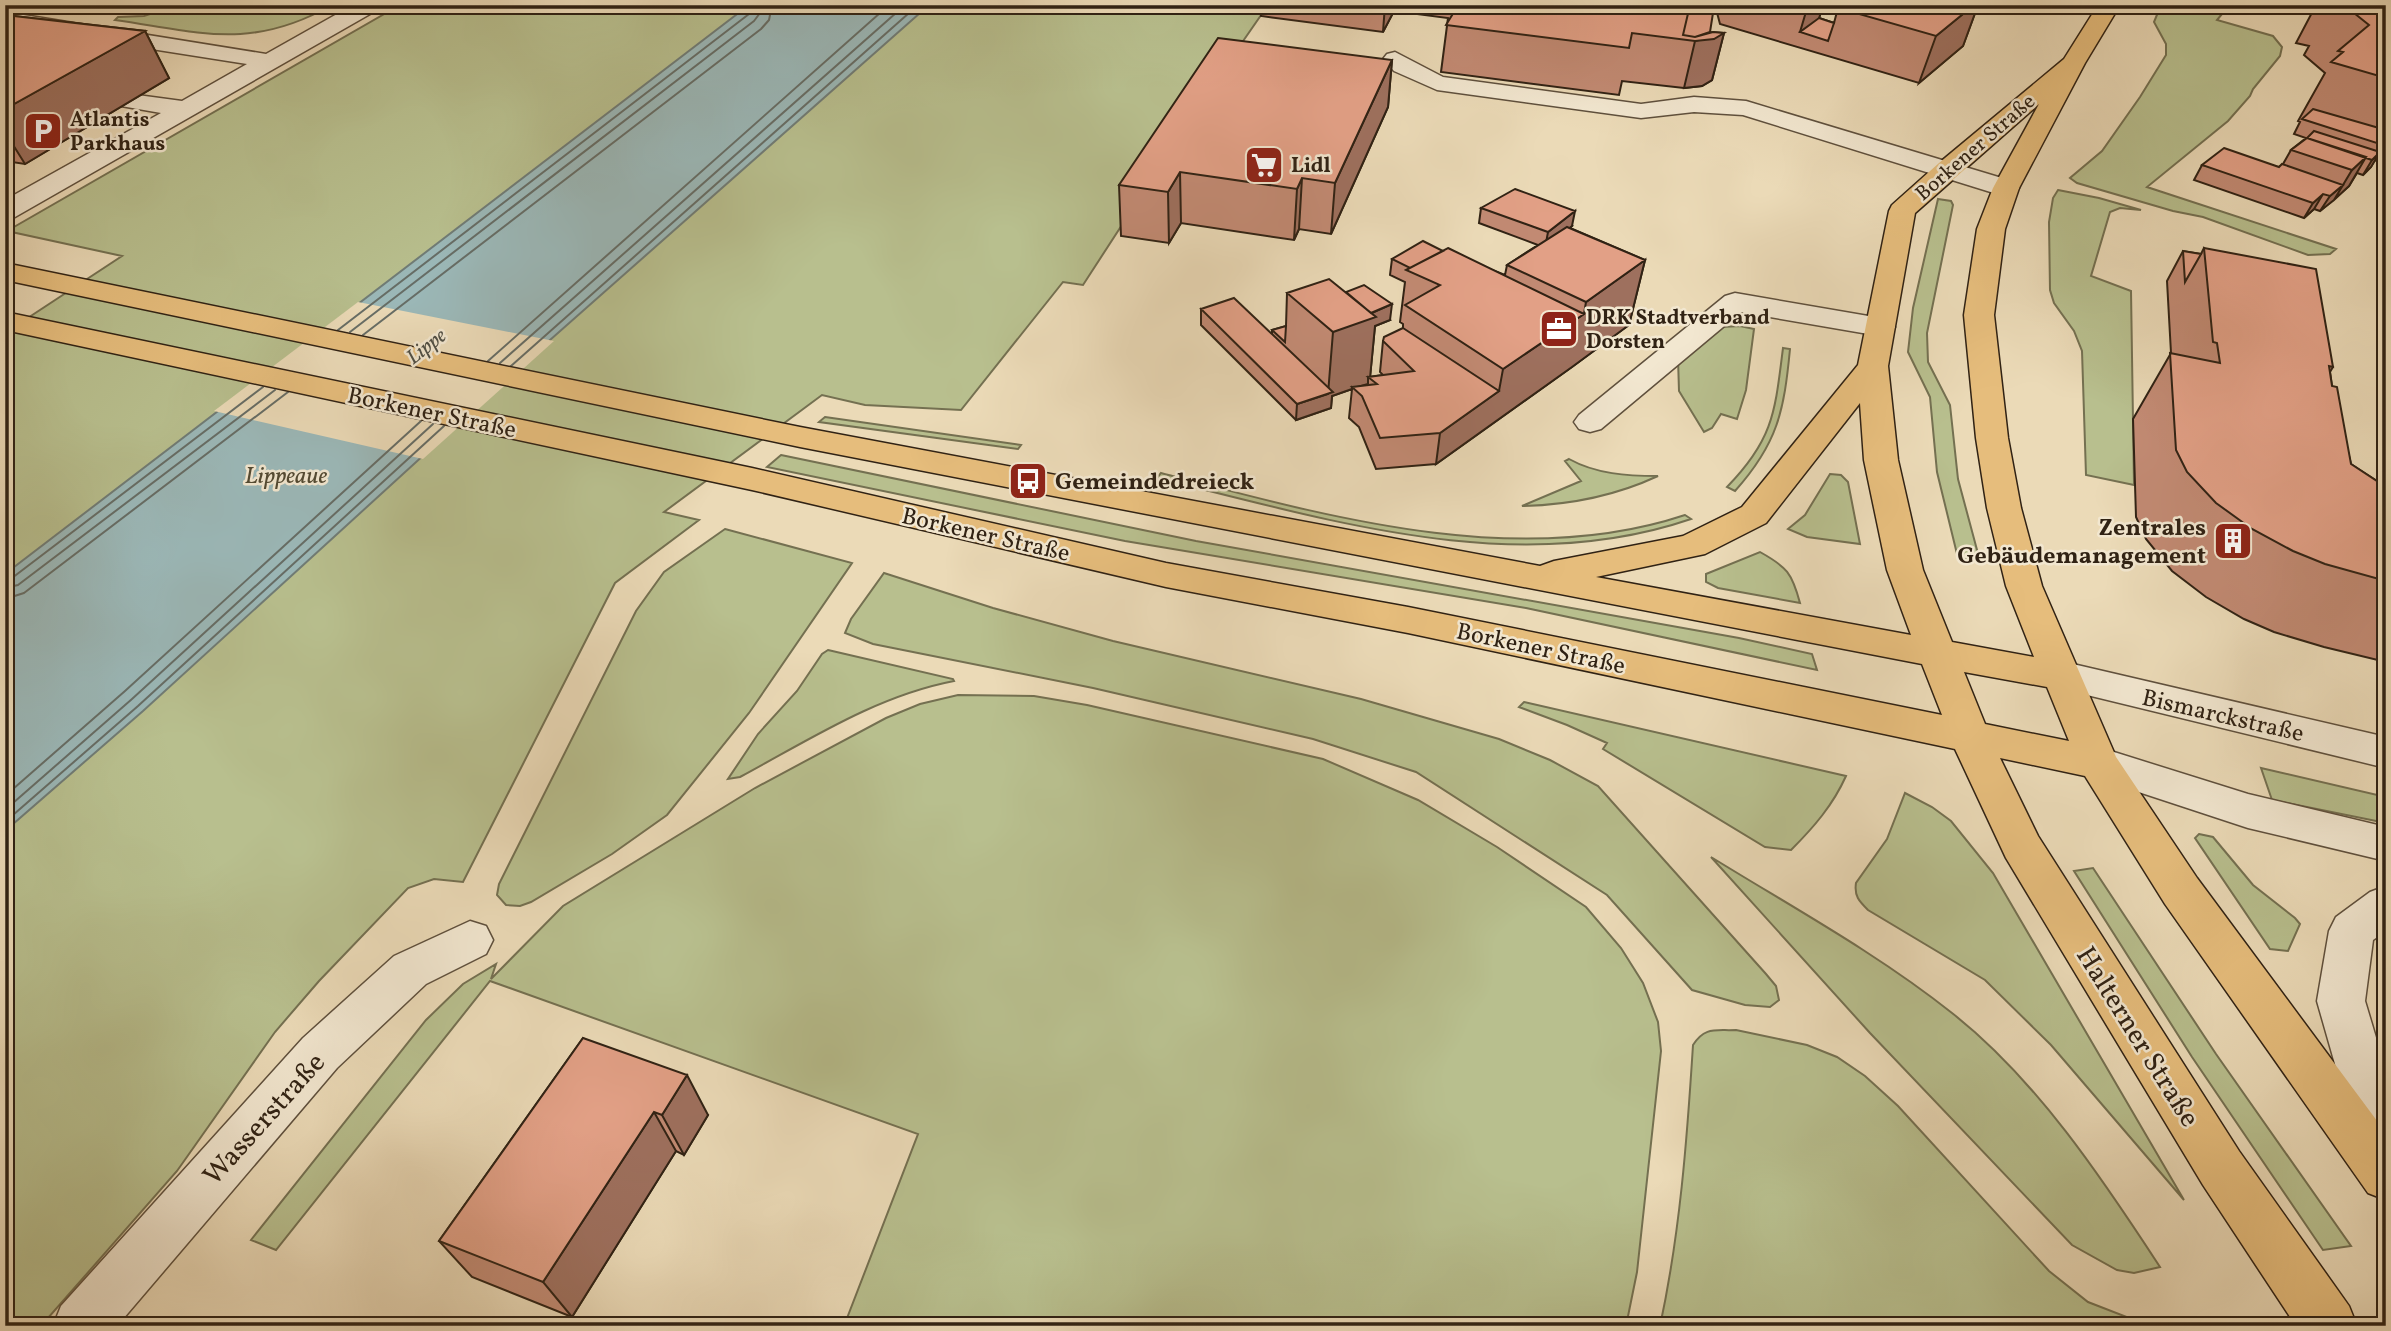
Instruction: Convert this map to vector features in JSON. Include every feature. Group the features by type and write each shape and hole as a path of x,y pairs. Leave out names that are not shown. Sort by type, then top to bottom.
{"main road":[{"name":"Borkener Straße","path":"2098,763 2024,586 2004,508 1980,340 1979,315 1991,229 2006,188 2073,63 2109,5"},
{"name":"Borkener Straße","path":"1969,735 1905,570 1881,460 1873,366 1902,211 1948,168 2073,63"},
{"name":"Borkener Straße","path":"5,271 800,437 1839,636 2060,675"},
{"name":"Borkener Straße","path":"5,321 752,480 1166,575 1408,620 2098,763"},
{"path":"1533,577 1692,546 1754,514 1873,366"},
{"name":"Halterner Straße","path":"1969,735 2021,846 2221,1168 2329,1326"},
{"path":"2098,763 2181,891 2386,1175"}],"street":[{"path":"5,211 369,5"},
{"path":"5,33 16,21 269,61"},
{"path":"1395,59 1402,66 1437,83 1641,111 1665,106 1711,103 1746,108 2006,188"},
{"path":"130,101 186,109"},
{"path":"1590,422 1735,302 1880,327"},
{"name":"Bismarckstraße","path":"2060,675 2386,753"},
{"path":"2098,763 2248,811 2386,844"},
{"path":"2386,905 2352,931 2341,1001 2386,1155"},
{"name":"Wasserstraße","path":"81,1326 320,1053 410,970 470,940"}],"green space":[{"path":"177,5 332,5 303,19 250,33 200,33 115,20 118,17 144,16"},
{"name":"Lippeaue","path":"400,5 1268,5 1083,285 1063,282 961,410 865,405 822,395 664,512 699,520 615,583 463,882 434,879 408,888 319,981 275,1032 177,1171 41,1326 5,1326 5,333 122,256 7,231"},
{"path":"2161,5 2225,5 2227,8 2217,20 2273,36 2282,47 2280,56 2228,121 2147,187 2336,249 2330,254 2308,255 2203,217 2077,183 2070,178 2102,151 2166,55 2166,44 2154,22"},
{"path":"2058,190 2141,210 2120,208 2110,212 2091,276 2131,291 2134,485 2086,475 2082,351 2074,331 2054,303 2050,290 2049,222 2053,198"},
{"path":"1938,199 1951,201 1953,205 1927,333 1928,362 1950,405 1958,479 1980,561 1958,558 1937,472 1930,397 1908,352 1913,308"},
{"path":"1740,326 1754,329 1746,390 1737,419 1721,414 1712,428 1704,432 1679,391 1678,358 1722,327"},
{"path":"1783,348 1790,349 1785,391 1776,425 1761,457 1735,491 1727,487 1754,454 1770,423"},
{"path":"825,417 1021,445 1018,449 819,422"},
{"path":"781,455 1196,541 1739,638 1812,654 1817,670 1526,608 1125,541 767,467"},
{"path":"1569,459 1612,473 1658,476 1592,498 1522,506 1581,481 1565,461"},
{"path":"1161,473 1355,520 1489,538 1555,538 1621,531 1685,515 1691,519 1625,536 1558,544 1490,543 1423,537 1288,511 1157,478"},
{"path":"1830,474 1841,475 1848,482 1860,544 1807,537 1788,529 1805,515"},
{"path":"725,529 852,563 749,713 667,815 612,854 531,902 520,906 506,905 497,895 499,884 636,611 664,572"},
{"path":"1760,552 1787,572 1800,603 1718,588 1706,582 1706,574"},
{"path":"884,573 993,608 1113,641 1361,699 1499,739 1550,760 1598,786 1766,974 1776,986 1779,1000 1770,1007 1745,1005 1692,990 1607,895 1416,772 1313,739 1093,688 873,644 845,633 851,619"},
{"path":"828,650 954,681 897,697 870,708 740,777 728,779 758,734 797,691 822,654"},
{"path":"958,695 1034,696 1087,705 1323,759 1418,800 1497,847 1586,907 1621,948 1643,983 1658,1022 1661,1051 1637,1272 1626,1326 844,1326 918,1134 490,981 276,1250 251,1240 426,1020 463,984 496,964 491,979 563,906 755,788 886,718 920,704"},
{"path":"1524,702 1846,776 1822,815 1791,850 1765,847 1603,749 1607,743 1519,707"},
{"path":"2261,768 2386,797 2386,823 2272,800"},
{"path":"1905,793 1951,821 1993,873 2184,1200 2051,1045 1985,980 1868,910 1860,901 1856,883 1887,839"},
{"path":"2199,834 2213,837 2253,885 2300,924 2288,951 2270,949 2195,838"},
{"path":"1711,857 1895,971 1983,1039 2012,1068 2066,1131 2160,1267 2134,1273 2117,1270 2072,1245 1870,1033"},
{"path":"2093,868 2216,1054 2351,1246 2323,1250 2192,1057 2074,871"},
{"path":"1736,1030 1807,1045 1837,1057 1865,1076 1898,1106 2049,1271 2088,1302 2132,1319 2137,1326 1660,1326 1678,1221 1693,1045 1707,1032"}],"water":[{"name":"Lippe","path":"749,5 929,5 550,340 143,711 5,831 5,574"}],"pier":[{"path":"358,302 554,341 423,459 214,411"}],"building":[{"path":"1450,5 1690,5 1683,35 1695,37 1713,32 1724,33 1714,39 1695,41 1632,33 1629,48 1446,25 1454,12"},
{"path":"1690,5 1713,13 1710,32 1695,37 1683,35"},
{"path":"1843,5 1974,5 1936,36 1838,8"},
{"path":"2344,5 2386,5 2386,78 2331,62 2343,52 2338,51 2369,25"},
{"path":"5,15 145,31 5,109"},
{"path":"1819,18 1834,23 1828,41 1800,32"},
{"path":"1218,38 1392,60 1335,183 1302,178 1297,189 1180,172 1168,192 1119,185"},
{"path":"2313,109 2386,130 2386,146 2302,119"},
{"path":"2314,131 2380,152 2372,160 2307,138"},
{"path":"2307,138 2366,157 2352,170 2291,150"},
{"path":"2224,148 2343,185 2330,196 2323,194 2313,203 2202,165"},
{"path":"1515,189 1575,211 1548,232 1481,208"},
{"path":"1567,227 1645,260 1586,302 1507,265"},
{"path":"1423,241 1443,251 1410,268 1392,259"},
{"path":"1448,248 1584,314 1503,369 1405,305 1440,285 1406,270"},
{"path":"2204,248 2316,269 2333,367 2329,366 2332,386 2337,387 2351,464 2377,481 2386,483 2386,581 2325,564 2293,551 2252,529 2216,503 2187,472 2176,450 2170,353 2220,363 2217,343 2213,342"},
{"path":"2183,251 2201,254 2185,282"},
{"path":"1329,279 1376,317 1333,332 1287,293"},
{"path":"1364,285 1392,304 1371,313 1346,292"},
{"path":"1234,298 1333,392 1297,404 1201,309"},
{"path":"1286,326 1285,342 1272,330"},
{"path":"1403,328 1499,391 1440,433 1380,438 1362,396 1352,387 1377,384 1368,377 1414,371 1383,341 1384,337"},
{"path":"583,1038 687,1075 662,1115 654,1112 543,1282 439,1241"}],"place":[{"name":"Atlantis Parkhaus","path":"43,131"},
{"name":"Lidl","path":"1264,165"},
{"name":"DRK Stadtverband Dorsten","path":"1559,329"},
{"name":"Gemeindedreieck","path":"1028,481"},
{"name":"Zentrales Gebäudemanagement","path":"2233,541"}]}
